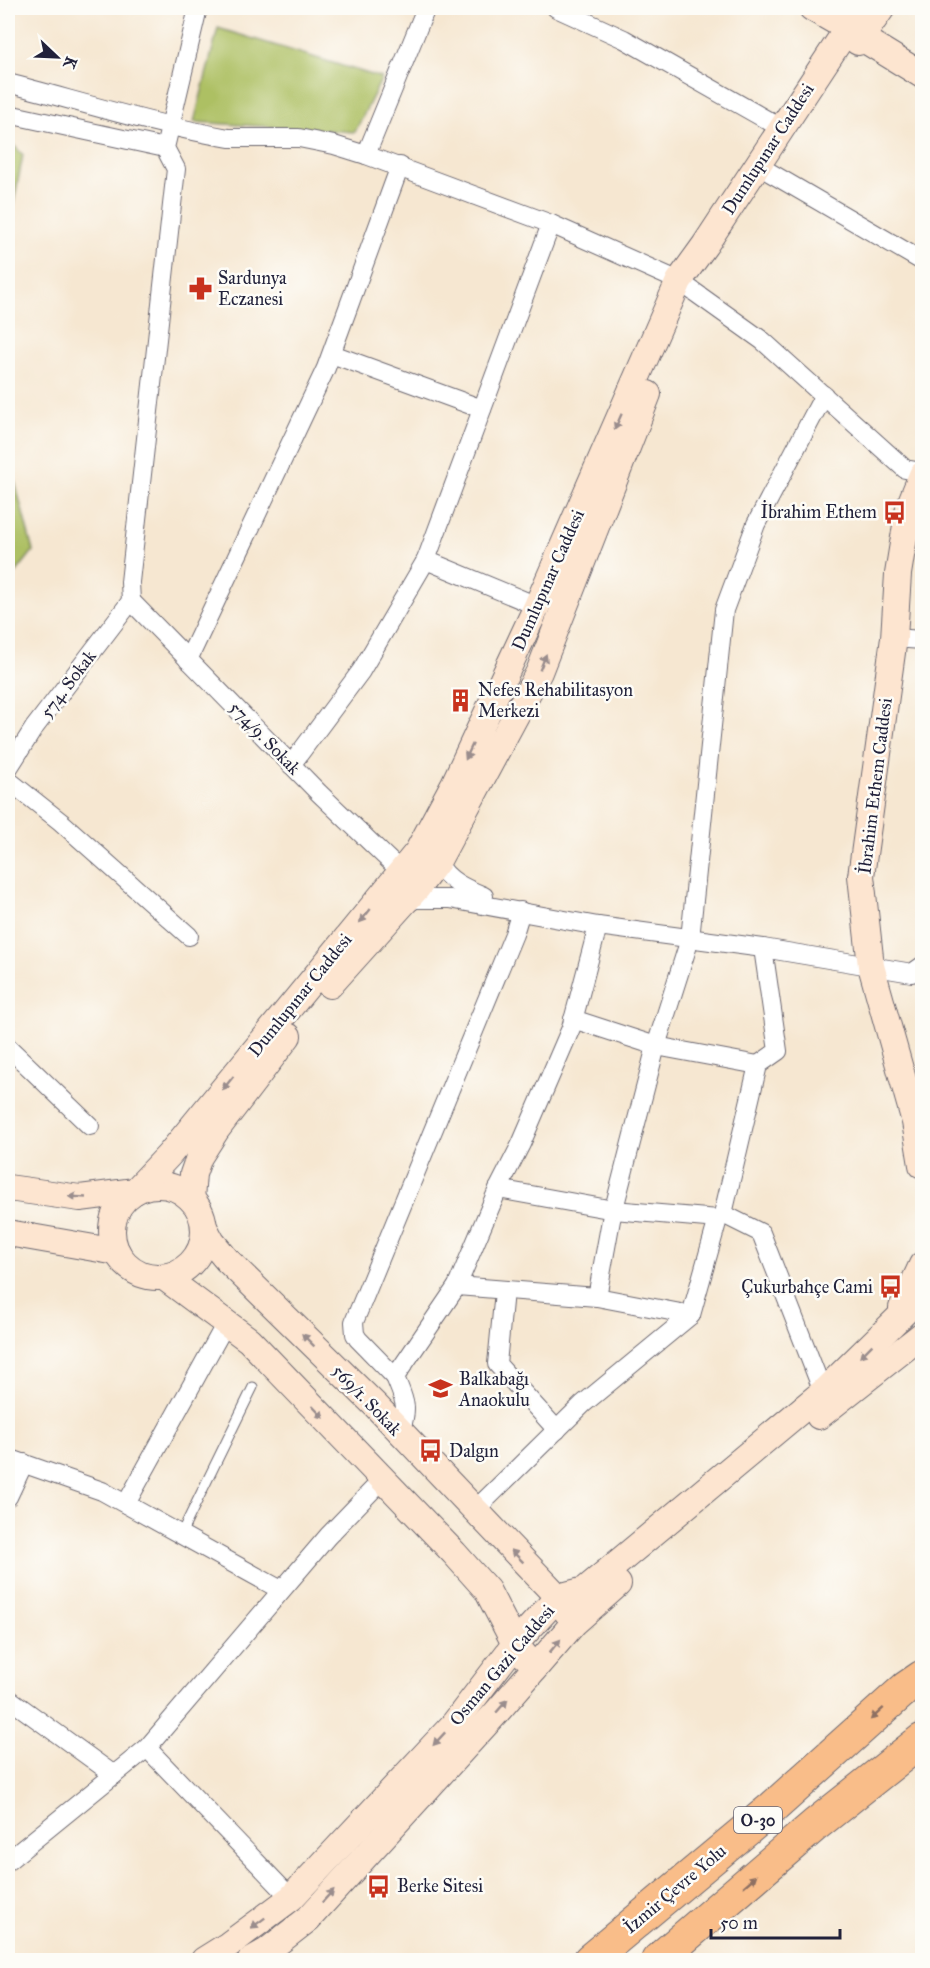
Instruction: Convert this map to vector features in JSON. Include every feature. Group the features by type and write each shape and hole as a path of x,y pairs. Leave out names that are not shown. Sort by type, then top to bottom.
{"highway":[{"name":"İzmir Çevre Yolu","path":"590,1960 770,1810 906,1688 922,1677"},
{"name":"O-30","path":"658,1960 815,1825 922,1740"}],"main road":[{"path":"812,8 856,24 922,75"},
{"path":"686,284 769,172 856,24 882,8"},
{"name":"Dumlupınar Caddesi","path":"135,1191 169,1155 418,851 454,784 705,245 781,128 856,24"},
{"name":"Dumlupınar Caddesi","path":"191,1199 193,1174 199,1157 217,1129 308,1010 418,887 437,862 538,672 670,338 686,284"},
{"name":"İbrahim Ethem Caddesi","path":"922,474 909,507 898,574 894,638 861,876 872,966 919,1120 922,1166"},
{"path":"8,1188 80,1198 135,1191 149,1186 164,1185 179,1190 191,1199 200,1212 204,1227 200,1247 189,1265 177,1273 164,1277 136,1272 125,1264 117,1252 112,1239 112,1225 116,1212 124,1200 135,1191"},
{"name":"569/1. Sokak","path":"204,1227 212,1242 227,1260 400,1433 558,1598 574,1623"},
{"path":"8,1233 117,1252"},
{"path":"894,1323 922,1265"},
{"path":"164,1277 249,1340 454,1553 487,1590 515,1644 536,1668"},
{"name":"Osman Gazi Caddesi","path":"204,1960 291,1898 453,1725 515,1644 558,1598 585,1590 823,1392 922,1295"},
{"name":"Osman Gazi Caddesi","path":"251,1960 267,1951 308,1918 536,1668 574,1623 714,1499 922,1335"}],"street":[{"path":"131,601 130,582 176,169 165,148 198,8"},
{"path":"366,155 426,8"},
{"path":"556,8 624,39 781,128"},
{"path":"8,83 170,126 228,138 299,138 334,145 400,166 551,224 686,284 763,341 905,469 922,474"},
{"path":"8,114 165,148"},
{"path":"188,660 332,354 400,166"},
{"path":"769,172 922,261"},
{"path":"291,765 362,671 426,560 551,224"},
{"path":"332,354 482,409"},
{"path":"597,1297 614,1210 656,1046 690,939 724,610 756,524 824,395"},
{"path":"426,560 537,606"},
{"name":"574/9. Sokak","path":"131,601 291,765 391,862 403,870"},
{"name":"574. Sokak","path":"8,769 34,728 131,601"},
{"path":"894,638 922,640"},
{"path":"8,780 61,822 189,936"},
{"path":"437,862 443,872 460,887 522,911"},
{"path":"397,910 415,899 450,898 598,926 763,948 912,973 922,966"},
{"path":"400,1433 406,1415 406,1405 395,1377 358,1340 354,1322 522,911"},
{"path":"395,1377 457,1286 573,1019 598,926"},
{"path":"474,1511 583,1404 691,1315 720,1217 758,1065 778,1051 763,948"},
{"path":"573,1019 656,1046 758,1065"},
{"path":"8,1047 90,1126"},
{"path":"498,1189 614,1210 720,1217 761,1233 823,1392"},
{"path":"457,1286 597,1297 691,1315"},
{"path":"504,1291 497,1364 557,1430"},
{"path":"126,1504 226,1323"},
{"path":"8,1497 16,1461 102,1491 281,1590"},
{"path":"8,1861 147,1748 328,1536 382,1479"},
{"path":"8,1698 114,1775"},
{"path":"147,1748 291,1898"}],"lane":[{"path":"181,1534 253,1387"}],"green space":[{"path":"218,28 382,78 355,132 194,122"},
{"path":"8,140 23,155 8,232"},
{"path":"8,456 33,551 8,583"}],"place":[{"name":"Sardunya Eczanesi","path":"200,288"},
{"name":"İbrahim Ethem","path":"895,512"},
{"name":"Nefes Rehabilitasyon Merkezi","path":"460,700"},
{"name":"Çukurbahçe Cami","path":"891,1287"},
{"name":"Balkabağı Anaokulu","path":"441,1389"},
{"name":"Dalgın","path":"431,1451"},
{"name":"Berke Sitesi","path":"379,1886"}]}
